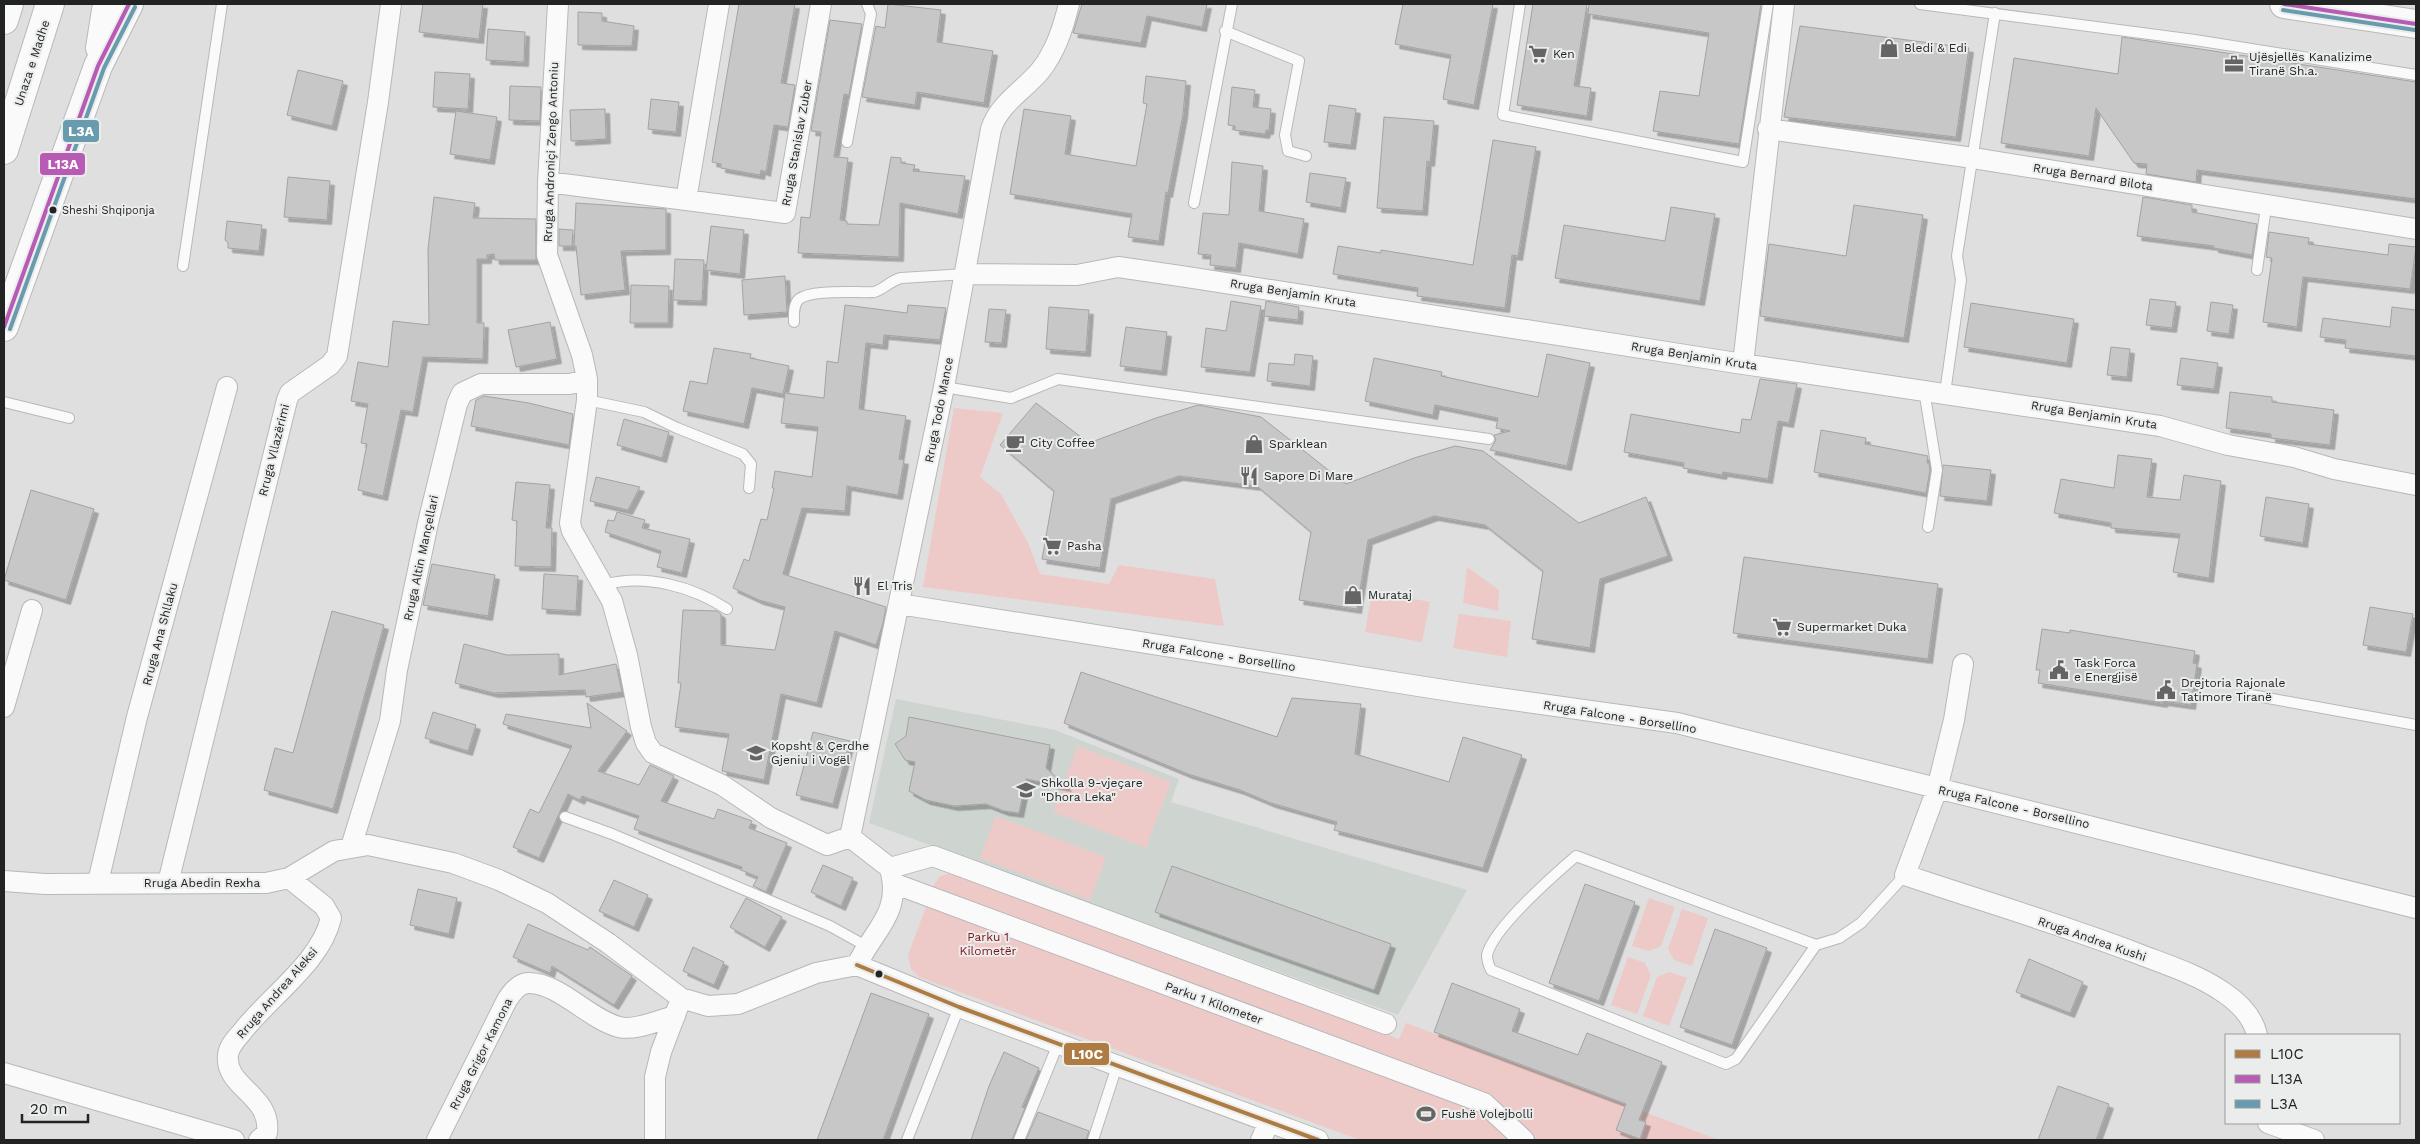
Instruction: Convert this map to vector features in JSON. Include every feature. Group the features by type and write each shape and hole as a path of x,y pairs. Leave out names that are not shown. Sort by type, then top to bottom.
{"main road":[{"path":"4,20 9,4"},
{"name":"Unaza e Madhe","path":"4,150 50,4"},
{"path":"33,62 70,4"},
{"path":"98,66 107,4"},
{"path":"4,327 98,66 129,4"},
{"path":"2284,4 2416,24"}],"street":[{"name":"Rruga Vllazërimi","path":"168,883 287,400 290,393 330,365 337,356 378,102 391,4"},
{"name":"Rruga Androniçi Zengo Antoniu","path":"558,4 548,182 547,255 574,327 587,379 587,400 570,523 572,531 612,602 627,656 646,743 653,753 722,785 771,818 827,845 850,838"},
{"path":"686,200 719,4"},
{"name":"Rruga Stanislav Zuber","path":"548,182 785,213 821,4"},
{"name":"Rruga Todo Mance","path":"850,838 944,387 995,116 1040,71 1052,54 1062,30 1069,4"},
{"path":"1743,364 1768,129 1784,4"},
{"name":"Rruga Bernard Bilota","path":"1768,129 1973,158 2416,229"},
{"name":"Rruga Benjamin Kruta","path":"966,274 1077,275 1118,267 1743,364 2160,426 2228,445 2294,457 2334,469 2416,485"},
{"name":"Rruga Altin Mançellari","path":"351,847 390,721 397,670 428,523 456,404 462,393 481,384 570,384 587,379"},
{"name":"Rruga Ana Shllaku","path":"98,882 137,717 227,387"},
{"name":"Rruga Falcone - Borsellino","path":"899,604 1463,693 1677,723 2416,908"},
{"path":"4,707 32,610"},
{"path":"1905,875 1937,789 1954,720 1963,664"},
{"path":"850,838 892,876 893,901 886,918 877,934 866,946 857,965 1117,1066 1265,1131 1318,1140"},
{"name":"Rruga Abedin Rexha","path":"4,882 45,884 98,882 266,883 289,878 334,851 368,844 453,863 500,880 547,903 608,943 678,1007 738,1004 816,973 857,965"},
{"path":"892,876 933,856 1386,1024"},
{"name":"Rruga Andrea Kushi","path":"1905,875 2109,943 2197,978 2222,991 2240,1006 2255,1025 2258,1034"},
{"name":"Parku 1 Kilometer","path":"892,876 1484,1103 1524,1140"},
{"name":"Rruga Andrea Aleksi","path":"259,1140 267,1133 267,1115 256,1098 234,1077 228,1065 228,1054 232,1045 250,1022 294,976 319,946 329,928 331,918 324,906 289,878"},
{"name":"Rruga Grigor Kamona","path":"436,1140 506,1000 515,989 529,982 546,986 596,1016 620,1027 644,1024 678,1007"},
{"path":"655,1140 655,1077 678,1007"},
{"path":"7,1075 234,1140"},
{"path":"2271,1124 2314,1140"}],"lane":[{"path":"183,266 222,4"},
{"path":"847,142 871,14 867,4"},
{"path":"1194,204 1225,31 1232,4"},
{"path":"1520,4 1503,115 1743,162 1768,4"},
{"path":"1920,4 2195,40 2416,75"},
{"path":"1945,393 1961,280 1958,256 1995,13"},
{"path":"1225,31 1299,61 1285,135 1288,150 1306,156"},
{"path":"2257,270 2266,206"},
{"path":"794,322 795,306 799,299 810,295 877,291 893,280 901,278 966,274"},
{"path":"944,387 1011,398 1058,379 1489,439"},
{"path":"1924,390 1937,470 1928,527"},
{"path":"587,400 644,412 677,428 743,454 751,464 749,488"},
{"path":"4,402 69,418"},
{"path":"604,585 634,580 654,582 707,596 727,609"},
{"path":"2251,695 2416,724"},
{"path":"565,817 621,837 830,926 866,946"},
{"path":"1816,944 1736,1059 1726,1064 1490,970 1487,956 1495,939 1532,895 1576,856 1816,944 1839,938 1861,923 1905,875"},
{"path":"907,1140 959,1006"},
{"path":"1019,1140 1058,1044"},
{"path":"1093,1140 1117,1066"}],"shaded area":[{"path":"896,699 1055,730 1179,779 1171,802 1467,890 1398,1015 869,823"}],"green space":[{"path":"954,408 1003,413 980,477 1001,494 1028,543 1040,574 1109,584 1119,565 1215,579 1224,626 923,587"},
{"path":"1467,567 1499,590 1498,611 1463,603"},
{"path":"1372,591 1430,602 1422,642 1365,632"},
{"path":"1459,614 1511,621 1507,657 1453,648"},
{"path":"1078,746 1171,782 1146,848 1053,812"},
{"path":"996,816 1106,857 1090,900 980,858"},
{"name":"Parku 1 Kilometër","path":"955,872 1399,1039 1406,1023 1719,1140 1360,1140 919,977 911,969 908,955 935,883 940,876"},
{"path":"1649,898 1675,907 1661,946 1649,951 1632,946"},
{"path":"1682,909 1708,918 1692,966 1674,960 1668,949"},
{"path":"1628,957 1645,963 1651,975 1637,1014 1611,1005"},
{"path":"1669,972 1687,978 1669,1026 1643,1016 1657,977"}],"building":[{"path":"423,4 483,4 479,39 419,32"},
{"path":"739,4 795,4 781,83 795,85 788,127 774,125 766,172 761,170 760,175 721,168 721,164 712,162"},
{"path":"888,4 941,10 937,42 993,51 984,103 917,92 915,105 862,97 876,26 885,28"},
{"path":"1082,4 1207,4 1202,27 1147,16 1141,43 1073,33"},
{"path":"1403,4 1493,4 1474,105 1443,99 1451,55 1395,44"},
{"path":"1533,4 1587,4 1574,86 1591,88 1587,116 1517,105"},
{"path":"1589,4 1761,4 1739,144 1653,131 1660,91 1699,96 1709,33 1588,14"},
{"path":"578,12 602,13 602,21 634,26 632,46 578,45"},
{"path":"830,20 862,24 849,95 844,94 834,157 848,158 840,220 847,221 847,224 879,225 891,157 901,158 901,163 915,165 913,171 965,176 958,214 900,203 899,257 798,253 801,217 810,218 821,132 811,131"},
{"path":"1800,26 1969,48 1956,137 1784,117"},
{"path":"488,29 525,32 524,62 486,60"},
{"path":"2122,37 2416,82 2416,199 2197,170 2196,182 2146,174 2147,164 2134,163 2096,108 2089,156 2001,143 2014,58 2118,74"},
{"path":"298,70 343,81 332,126 287,115"},
{"path":"435,72 470,74 468,109 433,107"},
{"path":"1146,76 1186,81 1183,114 1168,193 1166,192 1159,241 1128,237 1132,214 1010,194 1024,109 1071,116 1065,154 1136,166 1147,104 1143,103"},
{"path":"510,86 541,87 540,121 509,120"},
{"path":"1232,87 1255,90 1253,107 1271,109 1269,130 1266,130 1265,134 1235,130 1235,126 1228,125"},
{"path":"651,99 679,102 676,132 648,129"},
{"path":"1329,105 1356,109 1351,145 1324,142"},
{"path":"605,109 606,139 571,141 570,110"},
{"path":"456,111 497,117 490,160 450,154"},
{"path":"1384,117 1434,121 1430,162 1427,161 1423,211 1377,208"},
{"path":"1493,140 1536,147 1518,256 1512,255 1505,308 1417,296 1418,288 1333,274 1338,246 1381,253 1381,250 1473,265"},
{"path":"1232,162 1263,166 1259,211 1304,219 1298,254 1239,243 1236,268 1210,265 1211,255 1198,254 1203,213 1229,215"},
{"path":"1310,173 1346,178 1341,208 1306,202"},
{"path":"288,177 330,181 327,220 284,217"},
{"path":"434,197 475,203 473,218 536,219 536,260 495,260 494,254 487,255 487,259 477,259 477,323 484,323 483,359 423,357 413,412 401,410 383,496 358,490 367,444 361,443 368,404 351,401 358,362 388,367 393,321 429,325 428,249"},
{"path":"2143,197 2192,205 2192,212 2257,224 2252,255 2214,248 2214,246 2137,236"},
{"path":"576,203 666,209 666,250 621,251 625,290 581,295 576,246 574,246"},
{"path":"1854,205 1923,215 1904,338 1760,316 1769,244 1846,256"},
{"path":"1671,207 1715,214 1700,301 1555,278 1564,225 1665,241"},
{"path":"227,221 262,225 259,251 228,248 228,243 225,240"},
{"path":"711,226 744,230 740,274 706,270"},
{"path":"559,229 573,230 572,246 559,246"},
{"path":"2269,232 2309,238 2308,244 2388,255 2389,244 2416,247 2410,289 2303,277 2297,327 2263,322 2272,258 2266,257"},
{"path":"675,259 704,260 702,301 673,300"},
{"path":"785,276 787,312 744,315 742,280"},
{"path":"631,285 669,286 668,323 630,323"},
{"path":"2150,299 2176,302 2172,328 2146,325"},
{"path":"1231,301 1261,306 1250,372 1201,367 1206,328 1226,331"},
{"path":"1266,301 1299,307 1298,320 1264,316"},
{"path":"2211,302 2233,305 2229,334 2207,331"},
{"path":"1971,303 2074,319 2067,363 1964,347"},
{"path":"845,305 907,313 908,305 946,308 940,340 884,335 883,345 866,343 859,409 906,416 899,459 904,460 898,495 847,486 845,511 802,508 783,574 886,607 883,623 876,645 835,631 817,703 781,694 764,780 722,771 729,734 675,727 681,683 678,683 683,610 717,611 721,614 721,645 775,650 785,607 759,600 733,588 744,559 749,561 761,519 767,520 774,488 772,488 775,471 812,477 818,427 781,423 785,393 824,398 827,361 838,363"},
{"path":"1049,307 1089,310 1086,352 1046,349"},
{"path":"2392,307 2416,310 2416,356 2345,348 2346,340 2320,337 2323,318 2390,327"},
{"path":"989,309 1006,310 1002,343 985,342"},
{"path":"550,322 557,359 516,367 508,330"},
{"path":"1126,327 1167,332 1162,371 1120,366"},
{"path":"2111,347 2130,349 2127,377 2107,375"},
{"path":"714,348 751,354 750,358 789,366 783,394 752,388 744,424 683,411 690,381 707,384"},
{"path":"1295,354 1313,356 1310,386 1267,381 1269,363 1294,365"},
{"path":"1547,354 1590,363 1567,466 1490,450 1496,440 1494,435 1510,431 1496,428 1498,418 1435,405 1433,415 1365,401 1374,358 1442,372 1441,376 1538,397"},
{"path":"2181,358 2218,363 2214,389 2177,385"},
{"path":"1760,379 1797,384 1789,423 1778,421 1768,479 1723,472 1722,475 1683,468 1684,463 1624,452 1631,414 1740,433 1742,419 1751,420"},
{"path":"2230,392 2272,397 2272,402 2334,410 2330,445 2271,438 2271,434 2226,428"},
{"path":"484,396 529,403 573,414 569,445 471,426 476,400"},
{"path":"1036,403 1089,443 1156,418 1198,405 1261,417 1346,484 1414,458 1455,446 1483,451 1579,523 1646,497 1668,556 1600,579 1590,648 1532,639 1543,571 1485,525 1434,516 1368,540 1357,609 1299,600 1311,532 1257,486 1179,476 1111,499 1100,568 1042,559 1054,491 1000,445"},
{"path":"624,419 669,432 662,458 617,445"},
{"path":"1821,430 1866,438 1865,444 1928,456 1927,463 1929,463 1930,470 1926,493 1814,472"},
{"path":"2118,455 2152,459 2147,497 2180,500 2184,475 2221,481 2209,578 2173,572 2180,534 2111,528 2111,523 2054,513 2061,479 2114,488"},
{"path":"1943,465 1991,470 1987,501 1940,496"},
{"path":"596,477 640,487 628,510 590,501"},
{"path":"516,482 550,485 546,528 552,528 551,567 515,566 517,521 512,520"},
{"path":"31,490 94,509 66,600 4,580"},
{"path":"2266,497 2309,504 2303,543 2260,536"},
{"path":"617,512 645,520 642,528 690,539 682,573 657,567 661,551 605,532 608,520 614,521"},
{"path":"1744,557 1938,584 1928,659 1733,633"},
{"path":"432,564 495,575 488,616 423,605"},
{"path":"544,574 578,576 576,611 542,609"},
{"path":"2370,607 2413,614 2406,652 2363,645"},
{"path":"332,611 384,625 333,809 264,790 275,748 293,753"},
{"path":"2042,629 2070,633 2070,630 2195,651 2193,663 2197,664 2191,705 2163,701 2163,703 2038,683 2040,670 2036,670"},
{"path":"464,644 507,655 559,654 559,675 616,664 622,692 586,697 585,690 494,693 455,683"},
{"path":"1081,672 1277,737 1292,698 1361,704 1355,754 1449,782 1463,737 1522,755 1483,868 1334,830 1337,822 1271,803 1240,790 1188,774 1064,723"},
{"path":"587,703 627,731 598,771 639,785 650,765 674,776 661,801 714,819 718,809 752,821 749,828 787,843 766,892 753,886 758,877 741,870 742,867 634,829 639,816 582,796 580,800 568,794 539,858 513,847 530,809 539,813 572,746 503,724 506,714 591,728"},
{"path":"433,712 476,725 468,751 425,738"},
{"path":"909,717 1050,745 1046,768 1067,787 1026,779 1019,813 1004,811 986,804 954,806 926,800 909,791 915,762 905,760 895,744 906,736"},
{"path":"813,732 850,741 833,804 796,795"},
{"path":"823,865 853,878 841,906 811,892"},
{"path":"1172,866 1391,944 1374,990 1155,912"},
{"path":"614,880 648,895 634,927 599,911"},
{"path":"1585,884 1635,902 1599,1001 1549,983"},
{"path":"418,889 457,898 449,934 410,925"},
{"path":"746,898 782,917 765,947 730,927"},
{"path":"528,924 588,950 590,947 632,976 614,1005 552,966 550,973 513,957"},
{"path":"1715,929 1767,948 1732,1045 1680,1027"},
{"path":"693,947 724,962 714,985 683,971"},
{"path":"2029,959 2083,982 2070,1013 2016,992"},
{"path":"1452,983 1520,1009 1512,1031 1578,1055 1587,1033 1662,1062 1639,1120 1646,1122 1640,1139 1616,1130 1626,1104 1434,1032"},
{"path":"871,993 929,1014 883,1140 817,1140"},
{"path":"1004,1052 1039,1068 1022,1107 1025,1108 1012,1140 971,1140 989,1086"},
{"path":"2058,1086 2109,1104 2096,1140 2038,1140"},
{"path":"1038,1112 1089,1131 1086,1140 1026,1140"}],"transit line":[{"name":"L13A","path":"4,327 98,66 129,4"},
{"name":"L13A","path":"2284,4 2416,24"},
{"name":"L3A","path":"10,329 104,68 135,7"},
{"name":"L3A","path":"2283,10 2415,30"},
{"name":"L10C","path":"857,965 959,1007 1318,1140"}],"place":[{"name":"Bledi & Edi","path":"1889,48"},
{"name":"Ken","path":"1538,54"},
{"name":"Ujësjellës Kanalizime Tiranë Sh.a.","path":"2234,64"},
{"name":"Sheshi Shqiponja","path":"53,210"},
{"name":"City Coffee","path":"1015,443"},
{"name":"Sparklean","path":"1254,444"},
{"name":"Sapore Di Mare","path":"1249,476"},
{"name":"Pasha","path":"1052,546"},
{"name":"El Tris","path":"862,586"},
{"name":"Murataj","path":"1353,595"},
{"name":"Supermarket Duka","path":"1782,627"},
{"name":"Task Forca e Energjisë","path":"2059,670"},
{"name":"Drejtoria Rajonale Tatimore Tiranë","path":"2166,690"},
{"name":"Kopsht & Çerdhe Gjeniu i Vogël","path":"756,753"},
{"name":"Shkolla 9-vjeçare \"Dhora Leka\"","path":"1026,790"},
{"name":"Fushë Volejbolli","path":"1426,1114"}]}
